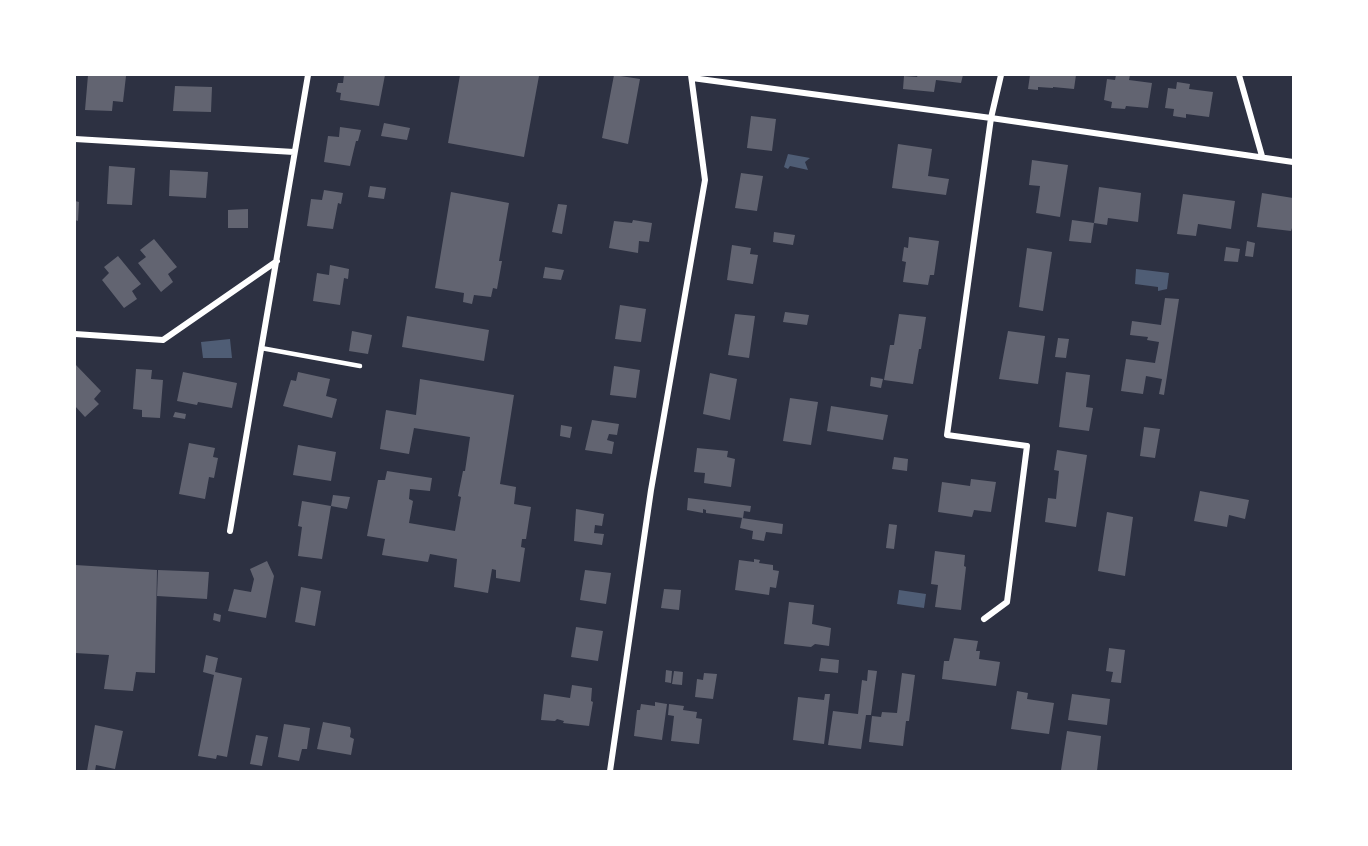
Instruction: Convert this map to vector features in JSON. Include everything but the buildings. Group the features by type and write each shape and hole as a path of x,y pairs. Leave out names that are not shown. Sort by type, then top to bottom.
{"street":[{"path":"230,531 308,75"},
{"path":"984,619 1007,602 1027,446 947,435 991,118 1002,75"},
{"path":"1239,75 1262,156"},
{"path":"610,771 651,490 705,180 692,76 1293,162"},
{"path":"75,139 294,152"},
{"path":"75,334 164,340 277,261"}],"lane":[{"path":"261,348 360,366"}],"water":[{"path":"788,154 810,158 805,162 808,170 784,167"},
{"path":"1136,269 1169,273 1167,289 1158,291 1158,287 1135,284"},
{"path":"230,339 232,358 203,358 201,342"},
{"path":"899,590 926,594 924,608 897,604"}]}
